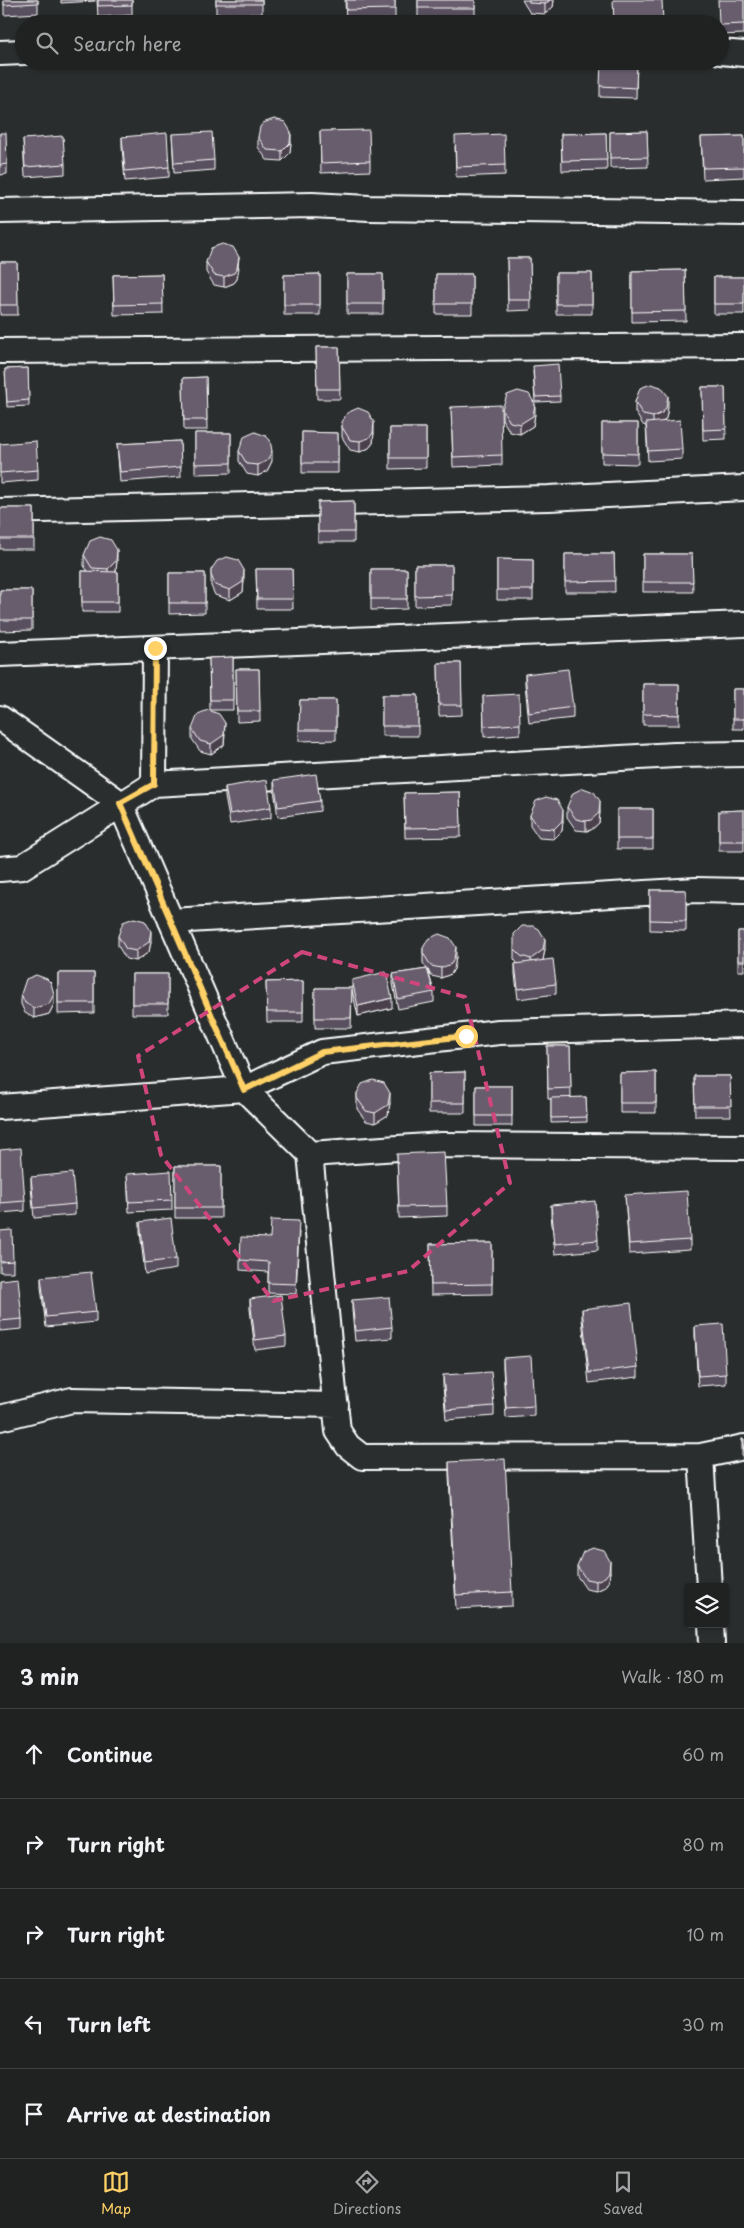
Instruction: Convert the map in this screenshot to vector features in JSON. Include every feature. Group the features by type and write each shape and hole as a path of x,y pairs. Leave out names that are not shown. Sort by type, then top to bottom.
{"street":[{"path":"0,53 15,52"},
{"path":"729,53 744,54"},
{"path":"0,211 312,205 369,208 744,213"},
{"path":"0,351 744,346"},
{"path":"0,511 549,498 744,488"},
{"path":"0,654 744,624"},
{"path":"154,784 155,648"},
{"path":"0,718 120,803 244,1090 310,1154 338,1431 348,1446 362,1457 701,1456 744,1447"},
{"path":"0,869 22,866 120,803 154,784 675,755 744,754"},
{"path":"171,921 686,891 744,891"},
{"path":"0,1107 244,1090 322,1052 499,1032 744,1025"},
{"path":"310,1154 442,1145 744,1147"},
{"path":"0,1418 72,1400 336,1405"},
{"path":"701,1456 709,1583"},
{"path":"711,1628 712,1643"}],"highlighted area":[{"path":"302,952 465,997 510,1183 408,1271 273,1301 161,1155 138,1056"}],"building":[{"path":"4,0 38,0 38,3 4,5"},
{"path":"98,0 132,0 132,5 98,6"},
{"path":"216,0 262,0 262,4 216,4"},
{"path":"346,0 395,0 395,9 346,10"},
{"path":"418,0 475,0 475,8 418,8"},
{"path":"528,0 550,0 545,4 530,3"},
{"path":"613,0 662,0 663,15 614,15"},
{"path":"718,0 744,0 744,24 729,25 729,15 719,15"},
{"path":"601,70 637,70 636,88 600,86"},
{"path":"274,119 285,122 291,132 290,143 282,151 267,150 258,137 263,123"},
{"path":"369,130 370,161 321,163 320,131"},
{"path":"647,131 648,157 610,158 610,132"},
{"path":"212,132 214,160 174,163 172,134"},
{"path":"0,133 6,133 7,164 0,165"},
{"path":"167,133 169,167 125,171 122,137"},
{"path":"606,133 607,160 562,161 561,134"},
{"path":"504,134 505,165 456,167 455,136"},
{"path":"63,136 65,164 25,167 23,139"},
{"path":"744,136 744,167 703,168 701,137"},
{"path":"222,244 233,247 239,257 234,273 224,277 214,275 206,262 211,248"},
{"path":"507,258 530,258 531,300 508,300"},
{"path":"0,262 17,262 18,305 0,305"},
{"path":"685,270 686,311 632,312 632,271"},
{"path":"556,273 592,273 592,304 556,304"},
{"path":"162,274 163,304 114,305 113,275"},
{"path":"320,274 320,305 284,305 284,275"},
{"path":"347,274 383,274 383,304 347,304"},
{"path":"436,274 472,274 472,304 436,304"},
{"path":"714,277 744,277 744,304 714,304"},
{"path":"316,347 339,347 340,389 317,389"},
{"path":"558,364 560,396 535,397 533,366"},
{"path":"28,368 29,400 7,402 5,369"},
{"path":"206,377 207,420 184,420 183,378"},
{"path":"651,384 661,387 668,396 666,408 662,413 653,417 643,415 635,402 640,388"},
{"path":"702,387 725,387 726,429 703,430"},
{"path":"518,391 529,394 535,404 533,416 520,424 510,422 502,409 507,395"},
{"path":"501,405 502,455 453,457 451,407"},
{"path":"358,408 368,412 374,422 373,433 369,438 360,441 350,440 342,427 342,422 347,413"},
{"path":"680,420 682,449 648,451 646,423"},
{"path":"602,423 638,423 638,454 602,453"},
{"path":"390,428 426,428 426,458 390,458"},
{"path":"255,432 266,436 270,440 272,451 267,461 258,465 247,464 239,451 244,437"},
{"path":"302,432 338,433 338,463 302,463"},
{"path":"195,433 231,433 231,463 195,464"},
{"path":"36,441 38,470 0,473 0,444"},
{"path":"180,441 181,467 120,472 117,444"},
{"path":"354,501 354,532 318,532 318,502"},
{"path":"0,508 34,508 34,539 0,539"},
{"path":"100,537 111,540 117,550 116,561 108,569 92,568 84,555 90,541"},
{"path":"565,554 614,554 615,581 565,582"},
{"path":"643,554 692,554 693,582 643,582"},
{"path":"227,557 238,560 244,570 243,582 230,590 215,585 211,575 211,570 217,561"},
{"path":"497,559 533,560 533,590 497,590"},
{"path":"415,565 452,565 452,595 415,596"},
{"path":"256,569 292,569 293,599 257,599"},
{"path":"371,569 407,569 407,599 371,599"},
{"path":"82,571 118,572 118,602 82,602"},
{"path":"169,573 205,573 205,603 169,603"},
{"path":"0,590 32,590 32,620 0,620"},
{"path":"233,657 233,700 210,700 209,658"},
{"path":"438,663 461,663 462,705 439,705"},
{"path":"236,669 259,669 260,711 237,711"},
{"path":"568,669 573,707 529,713 525,674"},
{"path":"643,684 679,684 679,715 643,714"},
{"path":"733,689 744,689 744,719 733,719"},
{"path":"519,694 520,724 484,726 483,696"},
{"path":"382,695 418,695 418,726 382,726"},
{"path":"300,700 336,700 336,730 299,730"},
{"path":"208,710 219,714 225,723 224,735 211,744 200,741 192,729 198,714"},
{"path":"316,774 320,801 278,807 274,780"},
{"path":"267,780 271,807 230,814 225,787"},
{"path":"583,788 594,792 600,801 599,813 591,820 586,821 576,819 567,807 573,793"},
{"path":"460,792 461,827 405,828 404,793"},
{"path":"546,797 557,800 563,810 562,821 554,829 539,828 530,815 536,801"},
{"path":"617,809 653,809 653,839 617,839"},
{"path":"744,810 744,841 719,841 719,811"},
{"path":"650,890 686,890 686,921 650,920"},
{"path":"134,918 145,921 151,931 149,942 136,951 126,949 118,936 123,922"},
{"path":"522,926 534,926 539,929 545,939 543,950 531,959 521,956 514,949 514,934"},
{"path":"738,931 744,931 744,961 738,961"},
{"path":"439,934 450,938 456,947 451,964 441,968 431,966 423,953 423,948 428,939"},
{"path":"553,959 556,984 518,989 515,964"},
{"path":"427,969 434,992 398,999 393,974"},
{"path":"386,972 392,998 358,1006 352,980"},
{"path":"58,973 94,973 94,1003 58,1003"},
{"path":"132,974 168,974 168,1004 132,1004"},
{"path":"36,975 47,979 51,983 54,994 49,1004 34,1008 25,1003 21,994 26,979"},
{"path":"303,981 303,1012 267,1012 266,982"},
{"path":"315,988 352,988 351,1018 315,1018"},
{"path":"547,1046 570,1046 571,1088 548,1089"},
{"path":"465,1072 465,1103 429,1103 429,1073"},
{"path":"656,1072 656,1103 620,1103 620,1073"},
{"path":"694,1076 730,1076 731,1106 695,1106"},
{"path":"373,1080 384,1083 390,1093 388,1105 375,1113 366,1111 357,1098 357,1093 362,1084"},
{"path":"476,1086 512,1086 512,1116 476,1116"},
{"path":"586,1097 587,1117 551,1118 551,1098"},
{"path":"21,1148 25,1201 0,1203 0,1150"},
{"path":"444,1152 447,1206 399,1207 397,1154"},
{"path":"175,1166 221,1166 221,1208 175,1208"},
{"path":"171,1171 172,1200 129,1202 127,1174"},
{"path":"72,1173 75,1204 34,1208 31,1177"},
{"path":"687,1191 690,1240 629,1244 625,1195"},
{"path":"595,1201 598,1240 555,1244 551,1205"},
{"path":"171,1218 176,1259 145,1263 140,1222"},
{"path":"271,1220 299,1221 296,1284 268,1283 269,1262 240,1260 241,1237 270,1238"},
{"path":"12,1230 13,1261 0,1262 0,1231"},
{"path":"492,1243 492,1284 431,1285 430,1244"},
{"path":"91,1272 96,1312 46,1317 41,1277"},
{"path":"18,1278 22,1319 0,1321 0,1280"},
{"path":"281,1295 286,1336 255,1340 250,1299"},
{"path":"389,1297 392,1327 355,1331 352,1300"},
{"path":"631,1303 638,1367 589,1373 582,1309"},
{"path":"723,1324 726,1374 698,1376 695,1326"},
{"path":"531,1356 534,1406 506,1408 503,1358"},
{"path":"491,1372 494,1406 446,1410 443,1375"},
{"path":"505,1459 512,1592 456,1595 449,1462"},
{"path":"593,1548 604,1551 610,1561 609,1572 605,1577 596,1581 586,1579 577,1566 583,1552"}],"route":[{"path":"155,648 154,784 120,803 244,1090 322,1052 466,1036"}]}
